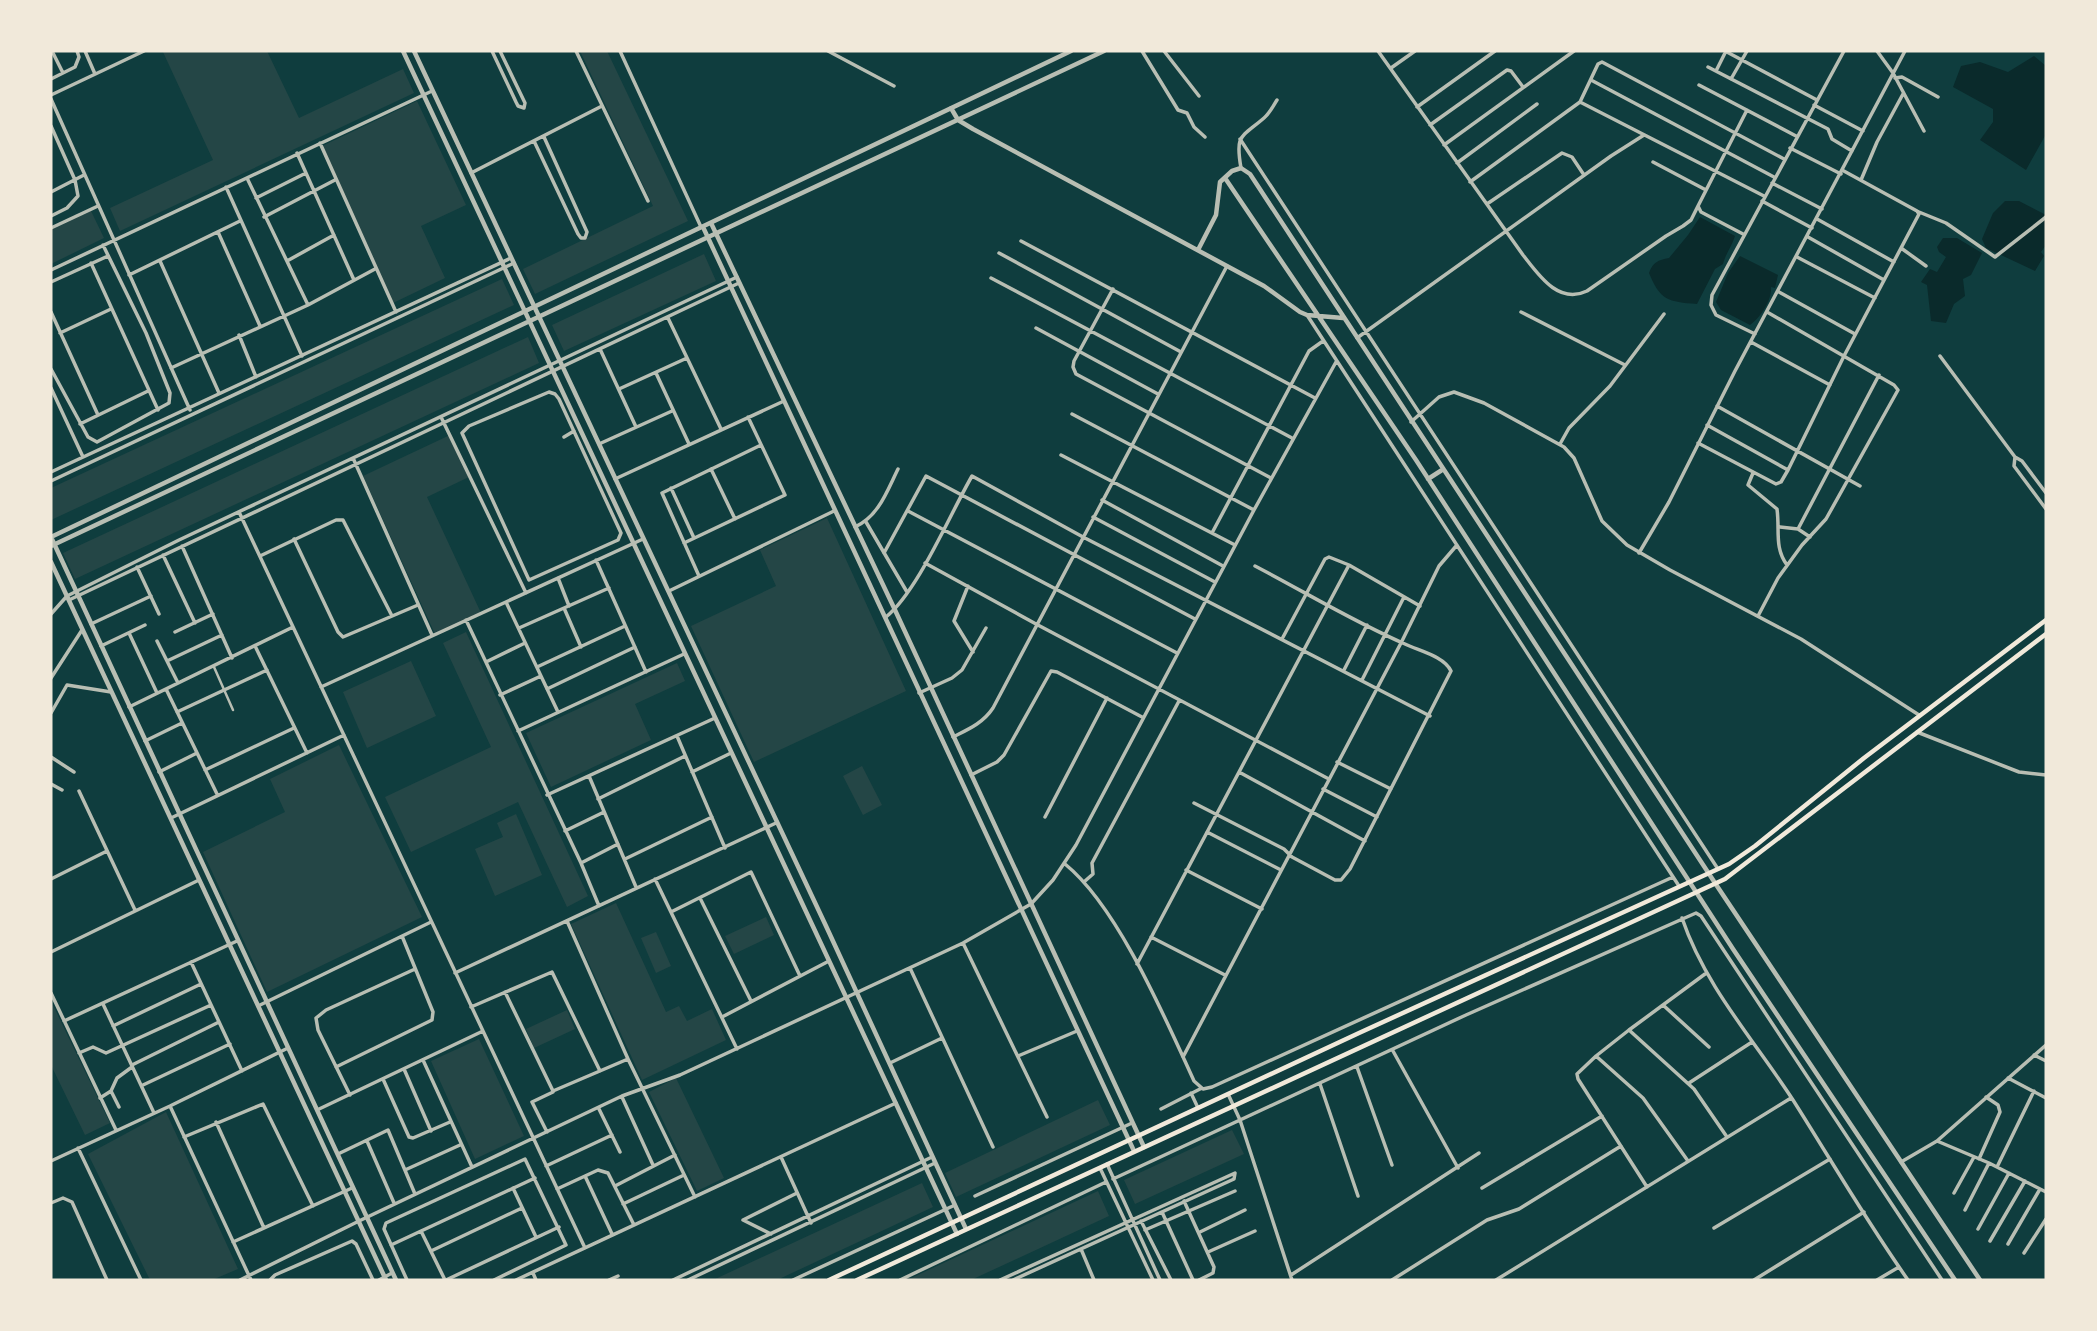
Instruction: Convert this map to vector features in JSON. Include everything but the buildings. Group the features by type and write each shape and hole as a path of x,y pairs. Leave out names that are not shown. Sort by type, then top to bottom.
{"main road":[{"path":"829,1280 1718,869 1755,846 1864,758 2046,620"},
{"path":"857,1280 1733,875 2046,634"}],"street":[{"path":"51,51 63,73"},
{"path":"51,79 75,67 78,62 77,51"},
{"path":"85,51 95,74"},
{"path":"144,51 51,97 191,414"},
{"path":"403,51 957,1234"},
{"path":"414,51 966,1229"},
{"path":"492,51 518,106 524,108 525,103 500,51"},
{"path":"576,51 648,201"},
{"path":"620,51 1134,1152"},
{"path":"828,51 894,86"},
{"path":"396,1280 52,545 51,537 1070,51"},
{"path":"52,545 1104,51"},
{"path":"1142,51 1178,110 1186,113 1194,127 1205,137"},
{"path":"1164,51 1199,96"},
{"path":"1378,51 1547,285 1562,292 1577,294 1587,290 1690,220 1747,110"},
{"path":"1390,69 1415,51"},
{"path":"1418,107 1495,51"},
{"path":"1444,145 1574,51"},
{"path":"1716,71 1725,51 1863,131"},
{"path":"1731,79 1747,51"},
{"path":"1755,334 1716,315 1711,304 1717,283 1843,51"},
{"path":"1877,51 1924,131"},
{"path":"1639,553 1656,526 1905,51"},
{"path":"1471,182 1580,102 1598,64 1604,63 1784,159"},
{"path":"1708,67 1828,129 1832,139 1852,151"},
{"path":"1430,125 1507,70 1511,71 1523,87"},
{"path":"1894,76 1938,97"},
{"path":"1591,80 1774,177"},
{"path":"1699,85 1796,136"},
{"path":"51,270 433,91"},
{"path":"1861,181 1877,142 1903,94"},
{"path":"1277,100 1267,115 1251,126 1240,139 1238,153 1241,168 1250,174 1442,470 1980,1280"},
{"path":"1580,102 1716,170 1812,228"},
{"path":"1457,163 1537,104"},
{"path":"471,173 603,107"},
{"path":"951,108 958,120 1273,291 1307,315 1679,886"},
{"path":"51,126 75,180 78,196 75,201 51,216"},
{"path":"1356,338 1644,135"},
{"path":"534,141 578,234 581,238 586,238 587,232 544,137"},
{"path":"1240,139 1419,415 1606,694 1718,869"},
{"path":"320,143 396,312"},
{"path":"1790,148 1946,223 1995,257 2046,217"},
{"path":"297,153 354,280"},
{"path":"1487,204 1562,153 1572,157 1584,175"},
{"path":"1653,162 1706,190"},
{"path":"1198,250 1216,215 1220,185 1232,171 1241,168"},
{"path":"256,198 306,173"},
{"path":"51,192 84,175"},
{"path":"247,178 308,305"},
{"path":"1225,178 1428,479 1955,1280"},
{"path":"264,217 335,180"},
{"path":"1772,183 1822,209"},
{"path":"226,187 302,356"},
{"path":"51,228 98,206"},
{"path":"1698,206 1701,212 1744,235"},
{"path":"1698,443 1776,484 1781,482 1919,212"},
{"path":"1817,219 1894,262"},
{"path":"130,275 240,221"},
{"path":"711,223 895,610 1144,1147"},
{"path":"218,232 260,326"},
{"path":"286,262 334,235"},
{"path":"1808,237 1884,280"},
{"path":"1021,241 1315,398"},
{"path":"51,369 88,437 97,442 169,403 170,393 146,333 103,245"},
{"path":"1901,248 1926,266"},
{"path":"999,253 1181,352"},
{"path":"51,282 108,256"},
{"path":"1797,257 1874,299"},
{"path":"160,261 220,394"},
{"path":"51,481 512,261"},
{"path":"91,263 158,410"},
{"path":"51,472 396,312 504,265"},
{"path":"953,737 986,718 1227,266"},
{"path":"171,368 308,305 375,269"},
{"path":"991,278 1293,438"},
{"path":"561,364 600,349 738,280"},
{"path":"77,594 239,512 730,284"},
{"path":"1114,289 1079,351 1073,367 1076,374 1271,478"},
{"path":"1779,292 1855,334"},
{"path":"60,333 111,309"},
{"path":"51,312 98,415"},
{"path":"1521,312 1626,366"},
{"path":"1758,616 1787,565 1826,519 1898,390 1879,375 1767,312"},
{"path":"1560,444 1573,423 1610,386 1664,314"},
{"path":"1307,315 1343,318"},
{"path":"667,317 721,429"},
{"path":"1036,328 1158,394"},
{"path":"239,335 256,377"},
{"path":"1212,533 1309,351 1323,341"},
{"path":"1751,342 1830,385"},
{"path":"600,349 636,427"},
{"path":"1940,356 2015,457 2022,461 2046,493"},
{"path":"619,389 687,358"},
{"path":"240,1280 250,1278 366,1217 622,1096 680,1075 963,943 1031,904 1065,864 1223,566 1336,362"},
{"path":"51,614 66,599 356,464 552,368"},
{"path":"656,373 689,444"},
{"path":"1798,529 1879,375"},
{"path":"51,390 83,457"},
{"path":"80,424 148,391"},
{"path":"549,392 559,399 574,431 621,533 618,540 529,580 462,433 469,426 549,392"},
{"path":"1411,422 1445,394 1460,393 1560,444 1574,458 1602,521 1617,538 1639,553 1820,650 1921,716"},
{"path":"615,479 784,401"},
{"path":"1717,406 1860,486"},
{"path":"599,444 672,411"},
{"path":"1072,414 1254,510"},
{"path":"441,417 526,593"},
{"path":"684,543 785,495 749,419"},
{"path":"1707,425 1788,470"},
{"path":"564,437 580,428"},
{"path":"699,576 662,497 663,491 761,445"},
{"path":"1060,455 1235,545"},
{"path":"2015,457 2014,466 2046,509"},
{"path":"353,458 432,636"},
{"path":"711,469 735,519"},
{"path":"855,527 874,514 898,469"},
{"path":"1428,479 1442,470"},
{"path":"1753,473 1748,485 1777,509 1780,527 1778,553 1787,565"},
{"path":"884,618 895,610 925,563 972,476 1083,537 1430,716"},
{"path":"884,554 926,477 1195,619"},
{"path":"671,488 694,538"},
{"path":"1102,500 1223,566"},
{"path":"667,592 834,511"},
{"path":"908,511 1177,653"},
{"path":"239,512 584,1248"},
{"path":"1093,517 1215,582"},
{"path":"260,556 336,520 343,520 392,616"},
{"path":"866,522 907,592"},
{"path":"1780,527 1798,529 1810,537"},
{"path":"294,539 341,635 346,637 418,605"},
{"path":"321,687 643,539"},
{"path":"1183,1057 1443,560 1457,545"},
{"path":"182,546 232,659"},
{"path":"163,555 195,623"},
{"path":"1282,639 1325,559 1335,558 1420,606"},
{"path":"596,560 646,672"},
{"path":"51,562 359,1221 383,1279 392,1273"},
{"path":"925,563 1328,779"},
{"path":"1137,964 1349,565"},
{"path":"1194,803 1338,881 1345,877 1451,671 1443,662 1385,635 1255,566"},
{"path":"137,568 159,614"},
{"path":"558,578 569,606"},
{"path":"968,586 954,621 973,652"},
{"path":"519,628 609,588"},
{"path":"91,624 151,596"},
{"path":"1362,680 1405,597"},
{"path":"506,602 558,712"},
{"path":"564,608 581,647"},
{"path":"175,632 213,614"},
{"path":"466,620 599,906"},
{"path":"101,646 145,625"},
{"path":"1344,670 1367,625"},
{"path":"537,667 625,626"},
{"path":"129,707 293,627"},
{"path":"919,692 952,678 962,670 986,628"},
{"path":"51,678 82,630"},
{"path":"129,633 157,693"},
{"path":"167,661 222,635"},
{"path":"158,641 178,683"},
{"path":"486,663 525,643"},
{"path":"256,647 307,753"},
{"path":"547,689 635,647"},
{"path":"518,731 686,653"},
{"path":"214,667 233,710"},
{"path":"177,712 267,670"},
{"path":"971,775 997,762 1004,755 1051,671 1142,717"},
{"path":"500,695 541,676"},
{"path":"51,713 67,685 111,692"},
{"path":"166,689 217,794"},
{"path":"1045,817 1107,698"},
{"path":"1085,881 1093,874 1093,863 1180,701"},
{"path":"547,795 715,718"},
{"path":"145,741 182,723"},
{"path":"205,770 294,728"},
{"path":"1917,732 2019,772 2046,775"},
{"path":"171,818 344,735"},
{"path":"677,736 725,848"},
{"path":"159,772 197,752"},
{"path":"692,772 730,753"},
{"path":"598,799 685,756"},
{"path":"51,757 74,772"},
{"path":"1337,762 1391,789"},
{"path":"1238,772 1364,841"},
{"path":"589,776 636,887"},
{"path":"51,784 62,790"},
{"path":"1323,789 1377,817"},
{"path":"79,791 135,910"},
{"path":"565,832 604,813"},
{"path":"625,859 712,817"},
{"path":"455,973 776,823"},
{"path":"1207,832 1281,870"},
{"path":"581,863 618,844"},
{"path":"51,879 107,851"},
{"path":"1065,864 1085,881 1105,909 1137,964 1200,1089"},
{"path":"1186,870 1262,909"},
{"path":"671,912 751,872 800,976"},
{"path":"1161,1109 1191,1093 1212,1087 1673,877"},
{"path":"655,879 737,1049"},
{"path":"51,952 199,880"},
{"path":"700,898 751,1001"},
{"path":"1113,1179 1692,913 1701,916 1942,1280"},
{"path":"1682,918 1706,974 1791,1098 1908,1280"},
{"path":"567,921 628,1059 695,1197"},
{"path":"258,1006 431,922"},
{"path":"336,1067 432,1020 433,1012 402,936"},
{"path":"1150,937 1226,975"},
{"path":"64,1021 237,941"},
{"path":"963,943 1047,1117"},
{"path":"722,1017 831,960"},
{"path":"191,962 242,1071"},
{"path":"910,968 993,1147"},
{"path":"350,1095 315,1024 316,1018 326,1010 415,969"},
{"path":"471,1007 546,972 554,973 600,1071"},
{"path":"1647,1187 1577,1074 1629,1030 1706,974"},
{"path":"113,1026 201,984"},
{"path":"505,992 549,1088 555,1091"},
{"path":"51,993 116,1130"},
{"path":"103,1003 153,1113"},
{"path":"79,1053 93,1047 106,1052 123,1046 211,1005"},
{"path":"1663,1005 1709,1047"},
{"path":"100,1098 111,1091 117,1078 132,1065 219,1022"},
{"path":"1018,1056 1077,1030"},
{"path":"1629,1030 1702,1097 1727,1137"},
{"path":"316,1111 483,1031"},
{"path":"889,1064 942,1038"},
{"path":"1689,1084 1752,1042"},
{"path":"142,1086 230,1044"},
{"path":"1901,1162 1937,1141 2046,1045"},
{"path":"51,1161 288,1048"},
{"path":"1393,1051 1458,1168"},
{"path":"2034,1055 2046,1061"},
{"path":"1596,1056 1643,1098 1688,1161"},
{"path":"547,1132 532,1102 628,1059"},
{"path":"423,1060 472,1167"},
{"path":"1357,1067 1392,1165"},
{"path":"404,1069 431,1130"},
{"path":"2008,1077 2046,1098"},
{"path":"383,1079 407,1135 413,1138 450,1122"},
{"path":"1320,1084 1358,1196"},
{"path":"111,1091 119,1107"},
{"path":"1997,1167 2034,1091"},
{"path":"1191,1093 1198,1108"},
{"path":"1228,1094 1240,1120 1292,1278 1479,1153"},
{"path":"622,1096 653,1165"},
{"path":"1954,1193 2000,1112 1998,1105 1986,1097"},
{"path":"1496,1280 1791,1098"},
{"path":"516,1280 896,1103"},
{"path":"184,1137 260,1104 266,1106 313,1206"},
{"path":"170,1106 250,1278"},
{"path":"599,1109 620,1152"},
{"path":"1482,1188 1602,1116"},
{"path":"216,1122 264,1228"},
{"path":"975,1196 1132,1123"},
{"path":"336,1155 388,1130 415,1194"},
{"path":"546,1166 612,1135"},
{"path":"367,1141 395,1204"},
{"path":"1937,1141 2009,1172 2046,1192"},
{"path":"405,1170 461,1144"},
{"path":"1392,1280 1487,1220 1519,1209 1621,1146"},
{"path":"78,1148 141,1280"},
{"path":"615,1186 675,1156"},
{"path":"781,1157 811,1223"},
{"path":"673,1280 932,1157"},
{"path":"407,1280 384,1227 388,1222 523,1159 527,1160 566,1243 565,1247 494,1280"},
{"path":"1714,1228 1830,1159"},
{"path":"688,1280 935,1163"},
{"path":"1965,1210 1989,1163"},
{"path":"1107,1164 1160,1280"},
{"path":"1100,1167 1153,1280"},
{"path":"557,1189 598,1170 604,1171 608,1173 634,1226"},
{"path":"1978,1229 2009,1172"},
{"path":"1000,1280 1235,1173 1234,1180 1013,1280"},
{"path":"623,1204 684,1175"},
{"path":"585,1176 612,1235"},
{"path":"391,1245 536,1178"},
{"path":"1990,1241 2025,1181"},
{"path":"900,1280 1107,1182"},
{"path":"233,1242 352,1188"},
{"path":"513,1188 536,1238"},
{"path":"2008,1244 2040,1189"},
{"path":"1145,1230 1235,1191"},
{"path":"772,1234 743,1220 797,1193"},
{"path":"51,1203 63,1198 72,1202 107,1280"},
{"path":"1184,1201 1214,1270 1199,1280"},
{"path":"793,1280 955,1205"},
{"path":"431,1251 522,1208"},
{"path":"1199,1232 1245,1210"},
{"path":"1162,1212 1193,1280"},
{"path":"1754,1280 1864,1212"},
{"path":"2024,1253 2046,1219"},
{"path":"1141,1221 1171,1280"},
{"path":"421,1231 446,1280 558,1227"},
{"path":"1208,1252 1255,1231"},
{"path":"270,1280 275,1275 352,1241 373,1280"},
{"path":"1081,1249 1094,1280"},
{"path":"534,1262 538,1270"},
{"path":"1877,1280 1899,1267"},
{"path":"533,1273 536,1280"},
{"path":"609,1280 618,1276"}],"shaded area":[{"path":"267,51 299,118 403,69 414,93 120,231 110,208 213,160 163,52"},
{"path":"580,51 607,51 688,221 535,294 523,269 653,206"},
{"path":"2034,56 2046,66 2046,134 2026,170 1980,140 1993,122 1993,109 1953,87 1961,66 1980,62 2008,72"},
{"path":"417,101 466,205 421,226 445,278 393,303 320,147"},
{"path":"2005,201 2019,201 2046,215 2046,245 2041,252 2044,256 2035,271 1986,248 1982,239 1993,213"},
{"path":"91,211 104,238 51,264 51,230"},
{"path":"1700,217 1735,236 1723,264 1715,269 1697,304 1666,298 1657,289 1649,273 1656,262 1669,258"},
{"path":"1943,238 1957,238 1982,253 1971,275 1963,279 1965,296 1954,304 1946,323 1931,321 1927,285 1921,282 1930,269 1937,272 1946,257 1937,247"},
{"path":"704,254 716,281 564,351 552,325"},
{"path":"1740,256 1778,275 1775,288 1771,287 1765,308 1750,325 1721,310 1716,302 1728,273"},
{"path":"502,279 514,305 51,520 51,488"},
{"path":"528,337 539,363 75,579 63,553"},
{"path":"450,435 469,477 427,497 481,613 435,634 363,476"},
{"path":"827,518 906,691 754,762 691,626 776,586 760,550"},
{"path":"466,632 588,896 567,907 518,802 411,852 385,797 491,747 443,643"},
{"path":"411,661 436,716 367,748 343,692"},
{"path":"677,663 685,681 635,704 651,740 551,787 526,733"},
{"path":"339,745 422,917 267,992 203,852 285,812 270,779"},
{"path":"862,766 882,805 863,815 843,776"},
{"path":"516,814 542,875 495,896 475,849 503,837 497,823"},
{"path":"616,903 666,1012 679,1006 687,1021 712,1009 726,1040 642,1080 571,924"},
{"path":"766,917 774,935 734,954 725,936"},
{"path":"656,932 671,966 656,973 641,938"},
{"path":"51,1001 110,1123 85,1135 51,1065"},
{"path":"567,1010 575,1029 534,1048 526,1029"},
{"path":"479,1039 524,1136 475,1159 431,1061"},
{"path":"676,1078 724,1178 697,1191 649,1092"},
{"path":"1098,1100 1110,1125 956,1197 945,1173"},
{"path":"166,1112 238,1269 212,1280 150,1280 88,1154"},
{"path":"1232,1130 1244,1154 1135,1204 1124,1180"},
{"path":"922,1183 933,1207 777,1280 713,1280"},
{"path":"1098,1191 1109,1216 971,1280 907,1280"}]}
